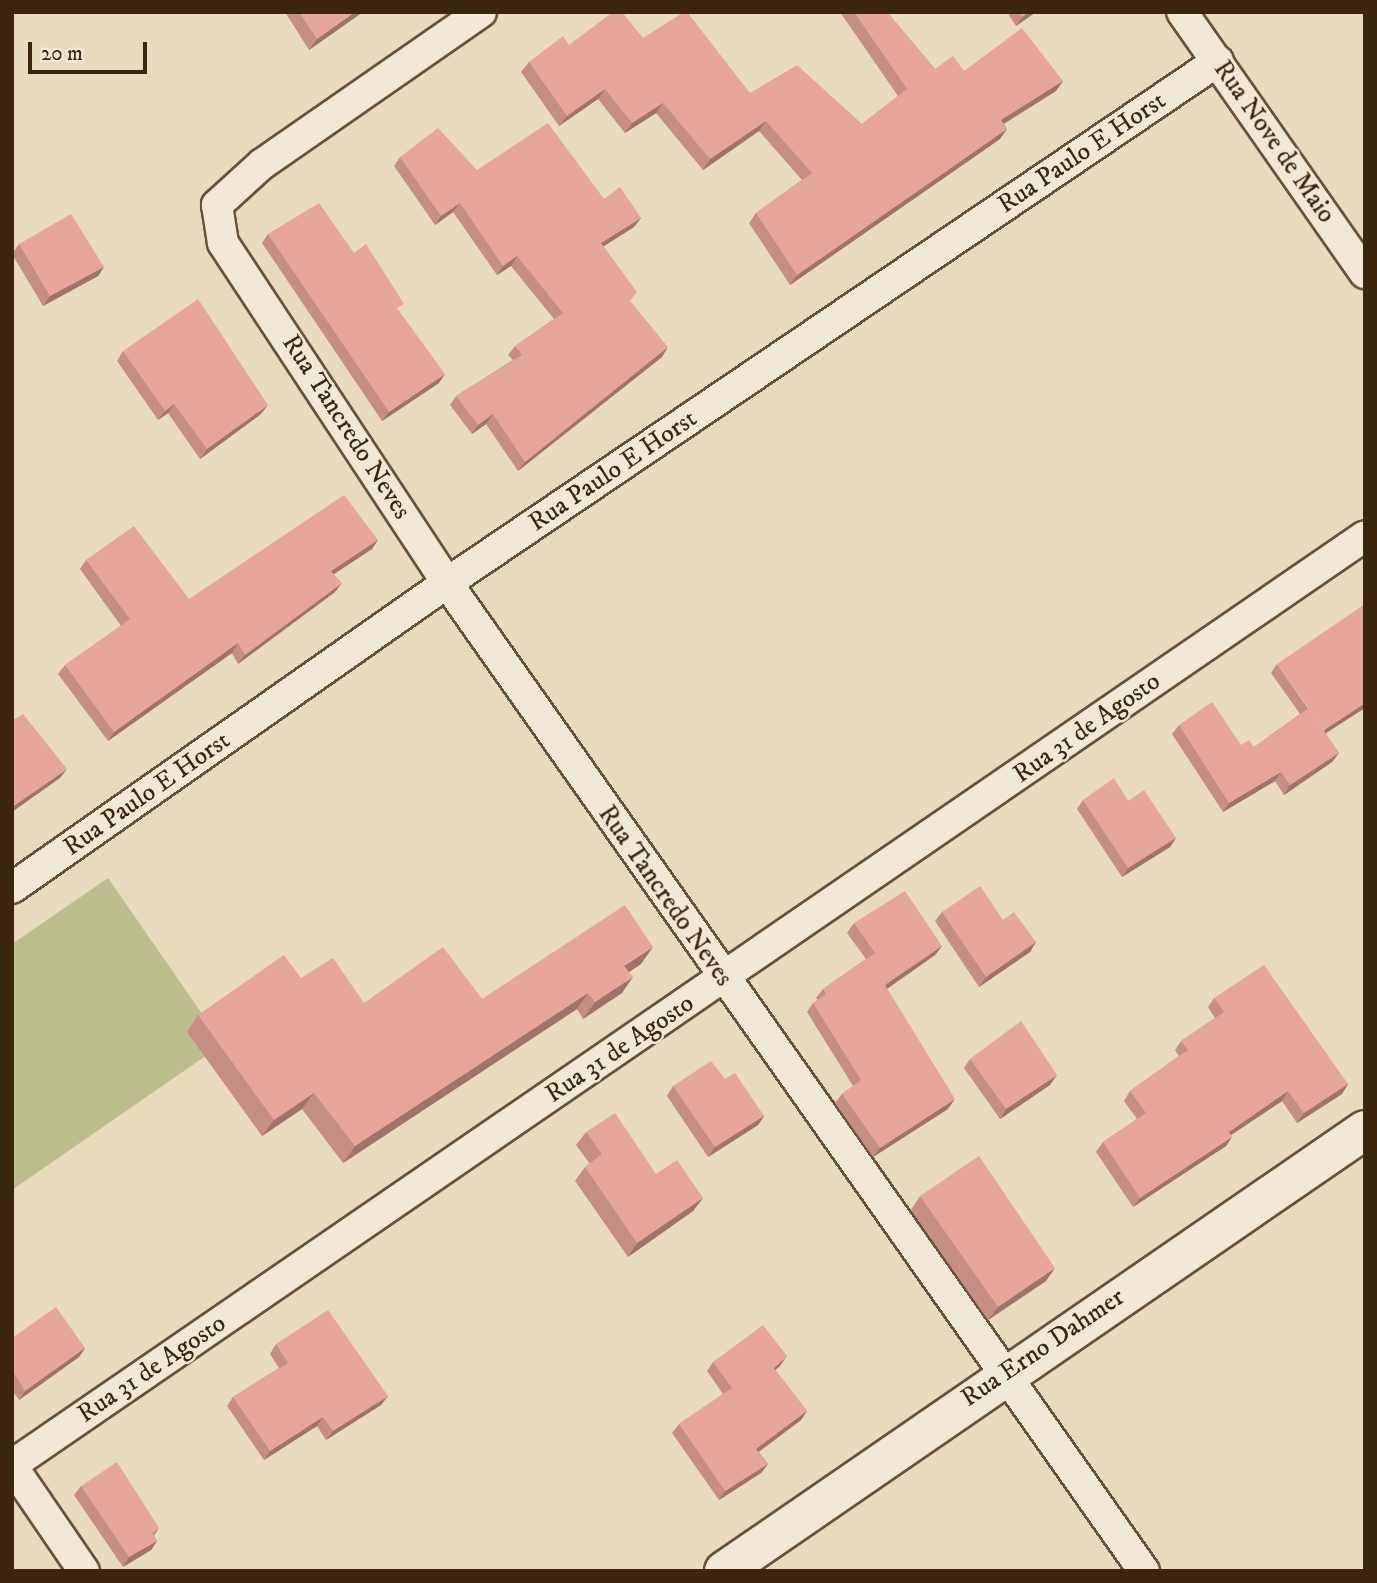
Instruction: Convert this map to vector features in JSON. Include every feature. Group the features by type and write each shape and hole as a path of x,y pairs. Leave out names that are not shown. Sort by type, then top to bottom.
{"street":[{"name":"Rua Tancredo Neves","path":"481,12 262,164 217,205 223,243 447,583 723,979 1007,1371 1144,1571"},
{"name":"Rua Nove de Maio","path":"1182,12 1365,273"},
{"name":"Rua Paulo E Horst","path":"12,888 447,583 1218,61"},
{"name":"Rua 31 de Agosto","path":"12,1465 1365,536"},
{"name":"Rua Erno Dahmer","path":"724,1571 1007,1371 1365,1130"},
{"path":"12,1465 84,1571"}],"green space":[{"path":"108,878 223,1044 12,1190 12,944"}],"building":[{"path":"299,12 355,12 317,39"},
{"path":"613,12 622,12 643,38 687,12 750,93 797,65 862,124 907,89 854,12 887,12 935,69 953,56 964,71 1022,28 1063,81 1001,120 1007,129 797,275 756,213 812,173 766,121 710,159 663,103 632,123 605,89 567,116 529,62 563,36 569,45"},
{"path":"548,123 604,199 620,187 641,218 601,243 637,292 630,301 668,347 525,462 493,414 478,425 456,396 522,355 515,346 563,313 517,256 503,266 460,203 441,216 400,157 438,128 477,170"},
{"path":"319,203 354,253 366,244 404,304 397,308 445,374 389,412 268,234"},
{"path":"71,214 104,267 50,296 19,244"},
{"path":"198,299 268,405 207,449 174,404 165,411 123,351"},
{"path":"344,495 378,540 331,571 342,583 245,655 238,643 114,732 65,665 130,619 86,560 134,526 189,599"},
{"path":"1365,604 1365,703 1324,730 1277,664"},
{"path":"1212,702 1241,745 1249,740 1254,747 1309,708 1339,753 1290,785 1281,772 1229,803 1179,725"},
{"path":"23,714 67,769 12,807 12,721"},
{"path":"1114,778 1128,801 1144,790 1176,838 1128,868 1083,800"},
{"path":"980,886 1003,920 1014,912 1036,942 986,977 942,912"},
{"path":"905,891 942,946 885,985 955,1099 880,1148 842,1094 861,1080 813,1003 826,994 823,989 875,953 854,923"},
{"path":"625,905 653,947 624,966 633,977 595,1002 588,993 355,1146 314,1093 274,1120 198,1015 284,955 301,978 333,958 364,1003 443,947 482,999"},
{"path":"1264,965 1348,1084 1304,1113 1288,1091 1229,1132 1232,1137 1140,1198 1103,1142 1146,1113 1130,1091 1188,1050 1181,1041 1224,1012 1214,998"},
{"path":"1021,1021 1057,1075 1006,1109 970,1059"},
{"path":"711,1061 725,1079 735,1073 764,1116 715,1147 673,1086"},
{"path":"615,1113 656,1174 677,1160 703,1198 637,1243 585,1167 602,1154 586,1132"},
{"path":"979,1156 1055,1268 998,1307 920,1196"},
{"path":"56,1307 85,1348 25,1391 12,1370 12,1338"},
{"path":"328,1310 388,1396 333,1431 323,1417 270,1451 233,1397 288,1363 276,1344"},
{"path":"763,1325 787,1356 774,1368 807,1411 756,1449 768,1464 725,1491 679,1424 732,1388 713,1362"},
{"path":"117,1462 159,1528 152,1533 157,1541 129,1557 81,1486"}]}
